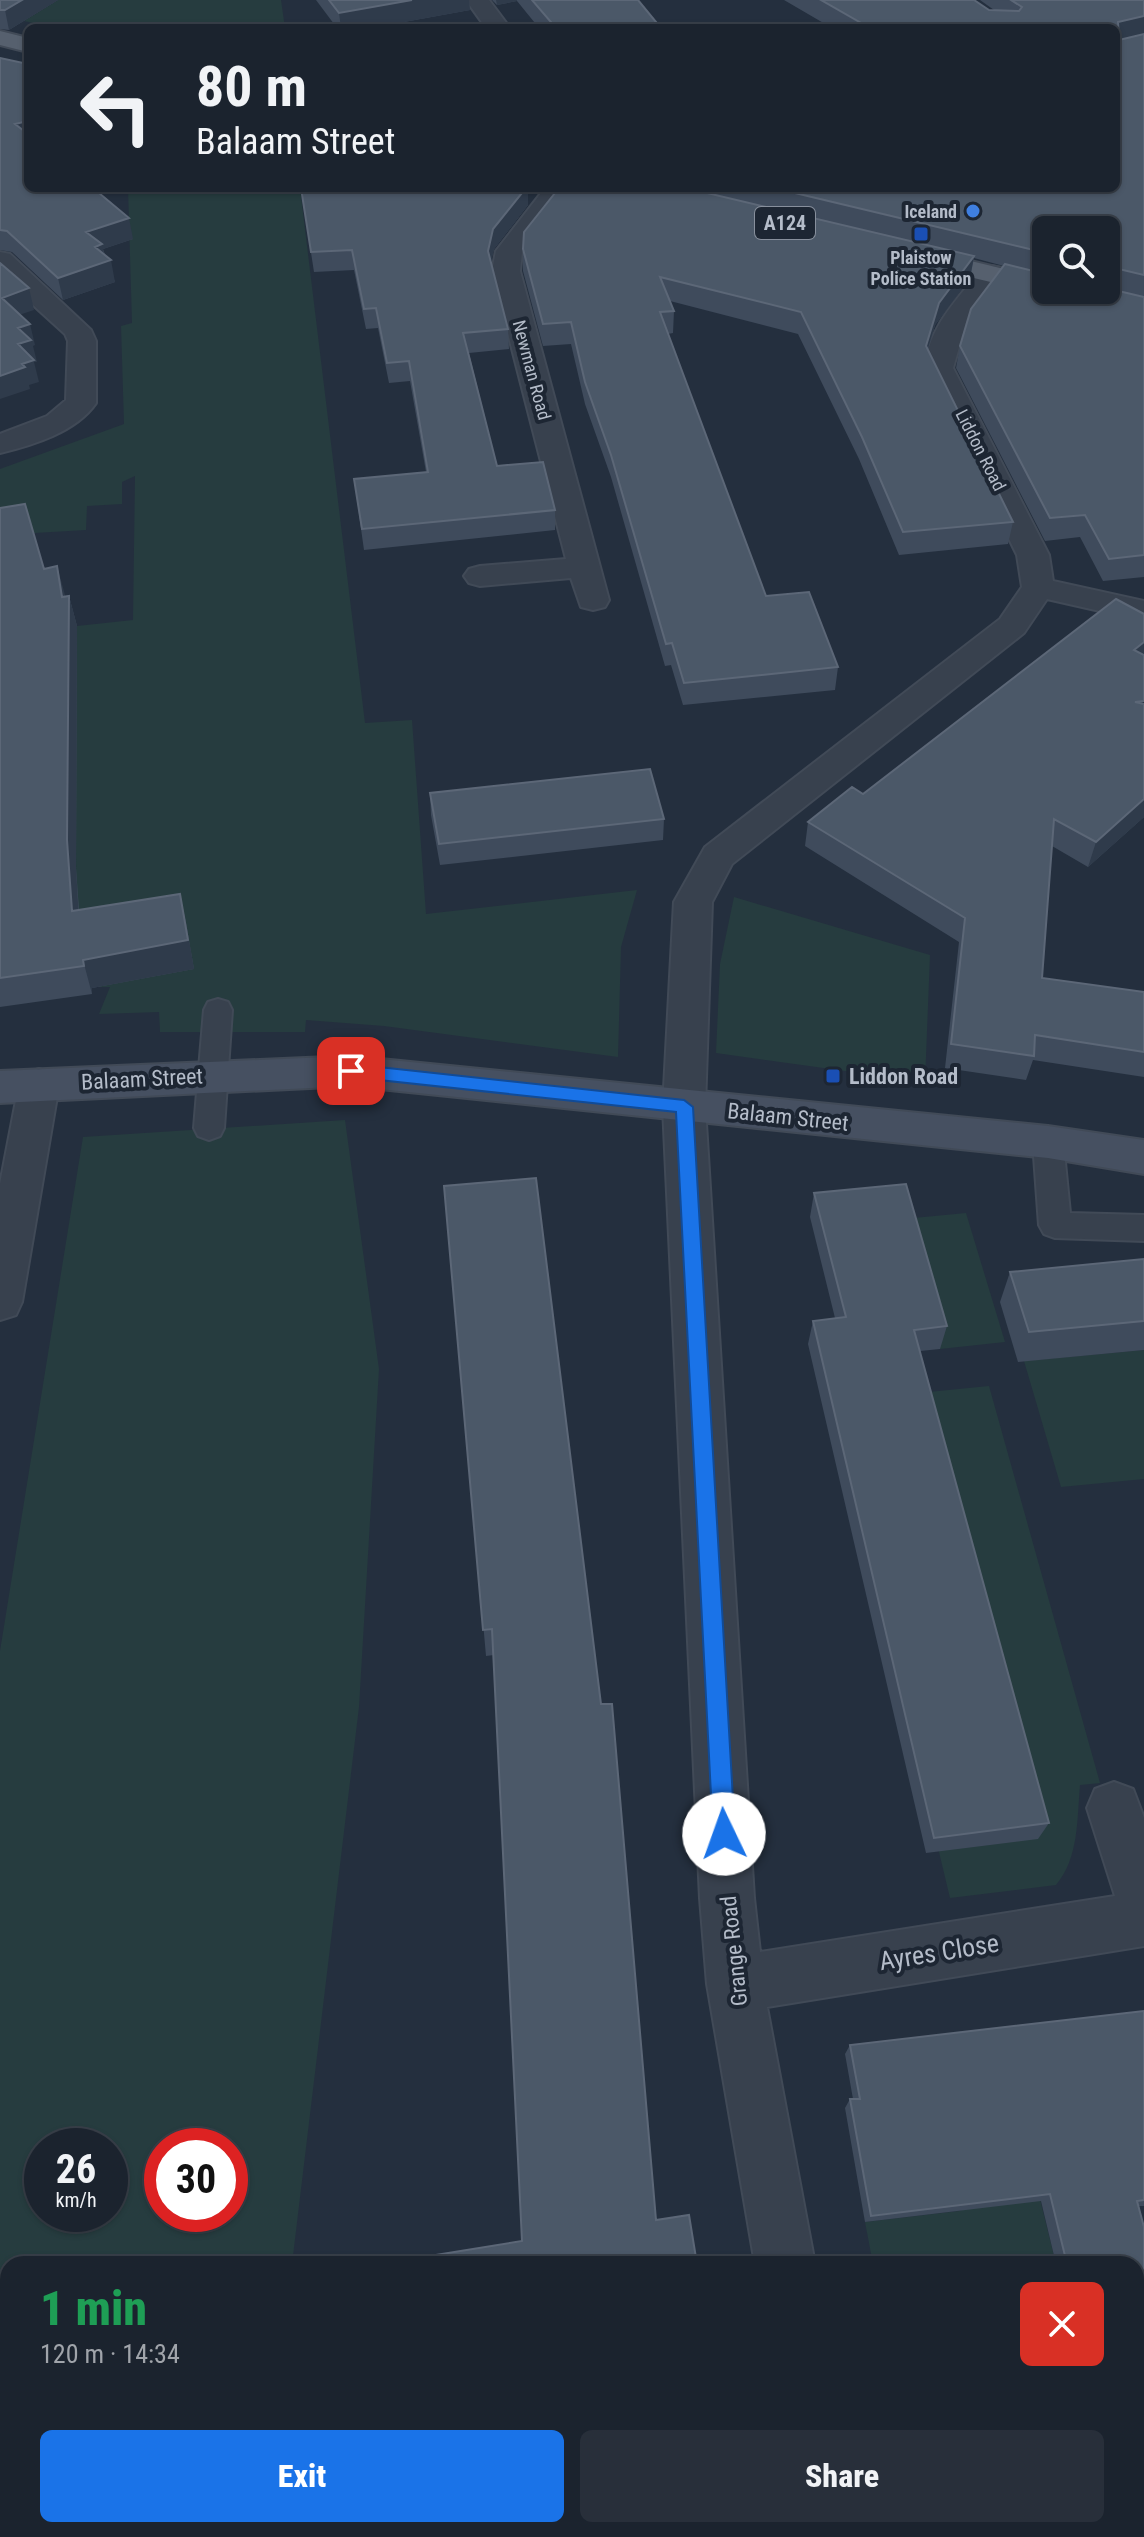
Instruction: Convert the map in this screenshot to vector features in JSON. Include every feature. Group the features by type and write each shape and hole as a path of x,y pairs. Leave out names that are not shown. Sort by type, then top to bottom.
{"main road":[{"path":"0,38 24,44"},
{"path":"884,248 1032,283"},
{"name":"Balaam Street","path":"20,1086 351,1071 1048,1142 1144,1157"}],"street":[{"path":"477,0 495,24"},
{"name":"Newman Road","path":"556,192 509,251 506,271 593,600"},
{"path":"0,260 77,330 82,341 81,403 58,422 0,444"},
{"name":"Liddon Road","path":"992,274 948,334 938,352 939,368 1033,555 1038,587"},
{"path":"480,576 583,567"},
{"path":"684,1107 693,902 718,856 1012,626 1038,587 1144,611"},
{"path":"0,1302 20,1086"},
{"name":"Grange Road","path":"684,1107 727,1898 735,1984 784,2256"},
{"path":"1114,1808 1144,1900"},
{"name":"Ayres Close","path":"735,1984 1144,1919"}],"lane":[{"path":"209,1128 218,1010"},
{"path":"1048,1142 1055,1225 1144,1228"}],"green space":[{"path":"58,0 281,0 284,24 37,24 24,21"},
{"path":"128,192 300,192 365,723 412,720 426,914 637,890 621,947 618,1057 384,1026 306,1020 305,1032 160,1032 159,1012 99,1014 110,987 99,987 47,908 77,626 133,620 135,476 122,482 122,504 87,506 86,530 0,535 0,469 124,424 121,326 132,323"},
{"path":"734,897 930,955 925,1082 716,1053 720,964"},
{"path":"345,1120 379,1369 359,1707 293,2256 0,2256 0,1651 83,1137"},
{"path":"966,1213 1005,1342 940,1349 903,1219"},
{"path":"1144,1350 1144,1479 1061,1487 1024,1361"},
{"path":"989,1386 1100,1783 1080,1785 1073,1850 1056,1885 950,1898 939,1852 919,1393"},
{"path":"1036,2183 1054,2256 871,2256 865,2222 959,2211"}],"building":[{"path":"0,0 22,0 0,10"},
{"path":"329,0 412,0 339,13"},
{"path":"532,0 638,0 658,24 553,24"},
{"path":"821,0 974,0 989,10 1019,11 1022,7 1011,0 1144,0 1144,16 1118,24 863,24"},
{"path":"1144,34 1144,275 1120,269 1120,216 1032,216 1032,250 791,192 1120,192 1120,40"},
{"path":"0,58 24,63 24,122 15,124 24,131 24,192 98,192 129,218 86,232 102,244 95,247 111,260 58,278 7,231 0,230"},
{"path":"302,192 523,192 493,229 488,251 508,329 463,333 497,466 543,462 555,510 362,529 354,479 428,472 409,361 387,363 376,308 364,309 352,250 311,252"},
{"path":"556,192 703,192 974,256 939,303 926,346 1013,522 903,532 862,437 801,312 660,277 674,311 660,312 766,596 809,592 838,667 684,683 672,643 666,644 611,455 585,382 571,322 543,324 523,249 524,232"},
{"path":"0,263 29,288 2,298 30,324 18,328 31,340 18,344 34,360 22,364 25,367 0,376"},
{"path":"1005,264 1032,271 1032,304 1120,304 1120,291 1144,297 1144,555 1109,559 1085,515 1050,518 960,346 971,309"},
{"path":"25,504 44,569 57,566 62,597 69,596 67,840 72,911 180,894 188,940 83,960 84,966 0,978 0,508"},
{"path":"1116,599 1144,614 1144,642 1134,650 1144,655 1144,701 1135,702 1144,704 1144,799 1096,842 1054,819 1042,978 1144,992 1144,1052 1035,1035 1034,1056 951,1044 965,918 808,822 852,787 863,794"},
{"path":"650,769 664,819 439,844 430,793"},
{"path":"536,1178 601,1704 612,1704 656,2220 689,2215 696,2256 429,2256 522,2241 492,1629 483,1630 444,1186"},
{"path":"906,1184 947,1326 914,1330 1049,1823 934,1838 813,1321 846,1317 814,1193"},
{"path":"1144,1259 1144,1321 1029,1332 1010,1272"},
{"path":"1144,2011 1144,2200 1137,2201 1144,2227 1144,2256 1065,2256 1050,2194 871,2216 850,2099 860,2099 850,2045"}],"place":[{"name":"Iceland","path":"973,211"},
{"name":"Plaistow Police Station","path":"921,234"},
{"name":"Liddon Road","path":"833,1076"}],"route":[{"path":"351,1071 684,1107 724,1834"}]}
